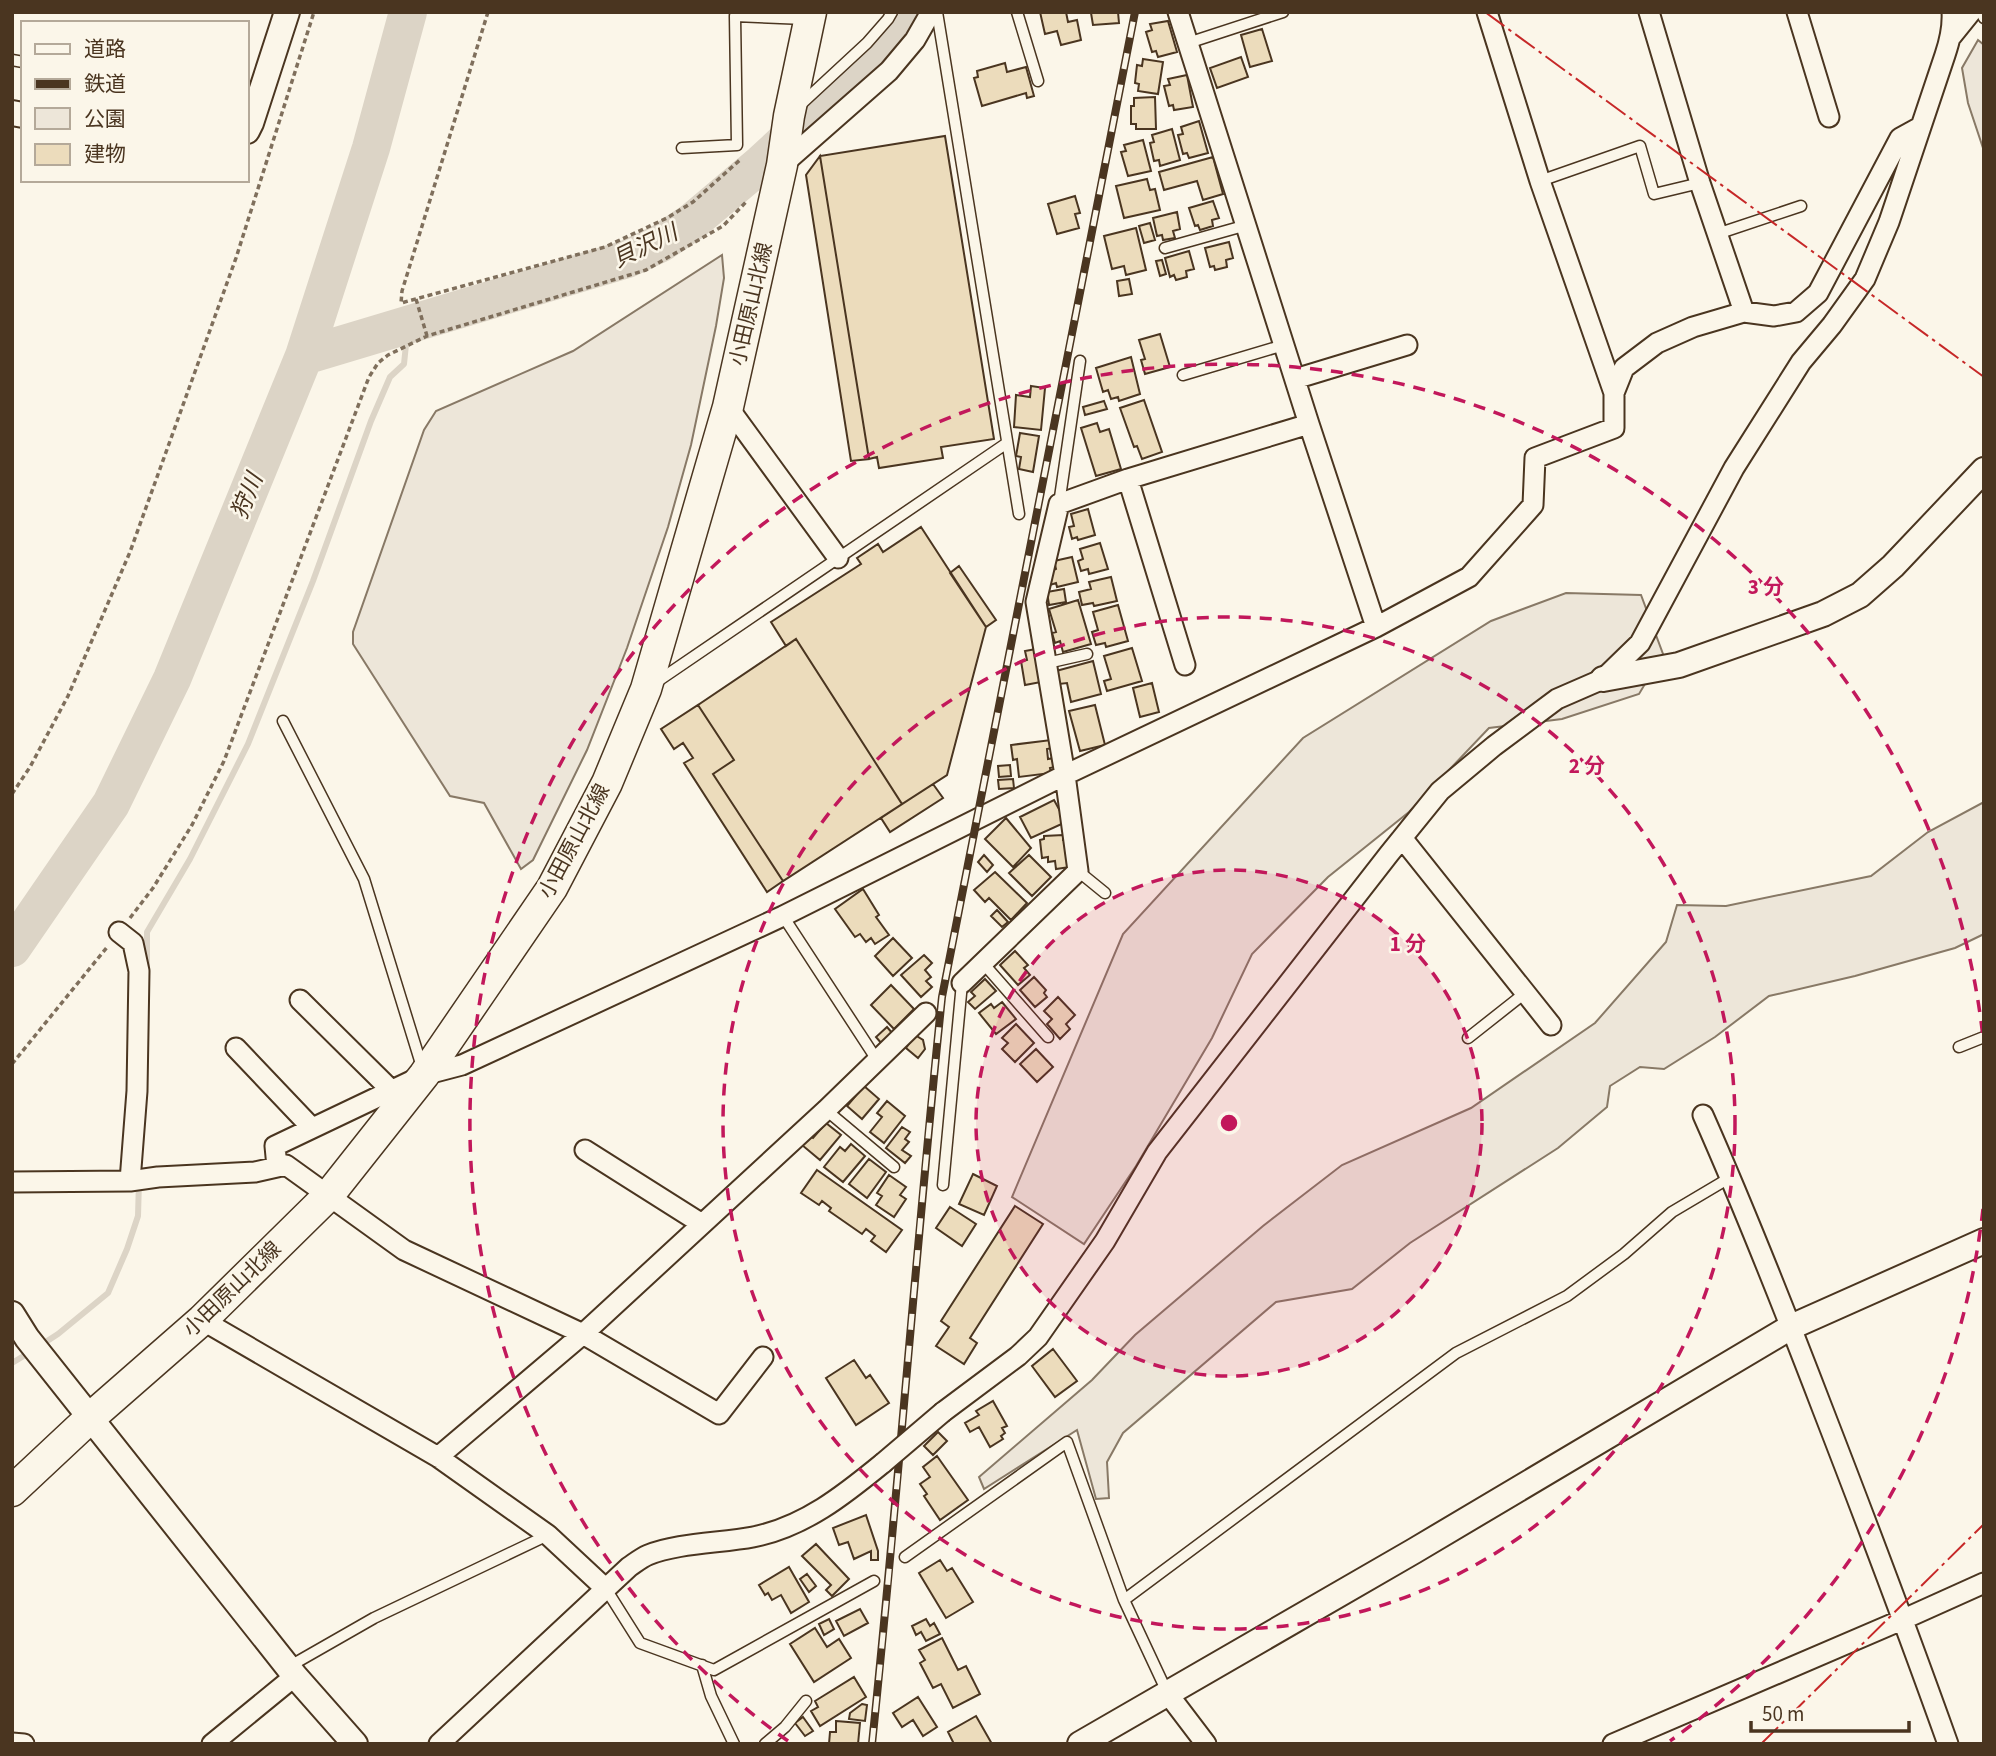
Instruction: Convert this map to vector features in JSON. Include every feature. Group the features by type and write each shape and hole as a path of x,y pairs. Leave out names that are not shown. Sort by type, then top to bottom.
{"main road":[{"name":"小田原山北線","path":"12,1491 202,1320 329,1195 424,1075 552,888 607,783 646,689 728,407 782,165 789,116 810,16"}],"street":[{"path":"248,129 286,12"},
{"path":"782,165 889,71 915,40 931,12"},
{"path":"1178,12 1376,627"},
{"path":"277,1167 275,1146 424,1075 462,1065 783,916 1065,775 1376,627 1469,577 1533,505 1535,457 1614,428 1614,393 1540,181 1487,12"},
{"path":"1649,12 1700,183 1744,312"},
{"path":"1797,12 1829,117"},
{"path":"1602,678 1640,643 1734,468 1801,362 1865,279 1889,222 1950,38 1952,12"},
{"path":"1950,38 1971,12"},
{"path":"1614,393 1624,368 1657,343 1693,327 1744,312 1774,316 1796,312 1818,293 1900,138 1920,127"},
{"path":"1295,379 1408,345"},
{"path":"728,407 838,558"},
{"path":"962,983 1078,871 1036,603 1059,503 1309,424"},
{"path":"439,1744 629,1567 663,1550 755,1537 801,1521 841,1497 943,1412 1018,1356 1038,1337 1105,1241 1157,1152 1402,838 1440,792 1494,746 1557,699 1602,678 1679,665 1823,614 1860,595 1894,566 1984,470"},
{"path":"1128,479 1185,665"},
{"path":"1402,838 1551,1025"},
{"path":"120,932 133,943 139,971 137,1091 130,1181"},
{"path":"300,1000 391,1091"},
{"path":"438,1457 583,1334 826,1110 926,1013"},
{"path":"236,1048 312,1128"},
{"path":"1703,1115 1791,1327 1948,1744"},
{"path":"585,1150 702,1224"},
{"path":"12,1182 130,1181 255,1172 286,1165 404,1250 583,1334 719,1414 763,1357"},
{"path":"1080,1744 1426,1545 1791,1327 1984,1241"},
{"path":"12,1314 20,1343 90,1418 292,1672 355,1744"},
{"path":"202,1320 438,1457 548,1535 606,1589"},
{"path":"1613,1744 1984,1583"},
{"path":"212,1744 292,1672"},
{"path":"1168,1694 1206,1744"},
{"path":"12,1743 24,1744"}],"lane":[{"path":"789,116 867,43 892,12"},
{"path":"937,12 1019,514"},
{"path":"1017,12 1038,81"},
{"path":"1188,43 1283,12"},
{"path":"1981,12 1984,18"},
{"path":"682,148 737,145 735,16 810,16"},
{"path":"1540,181 1640,146 1654,194 1700,183"},
{"path":"1717,234 1801,206"},
{"path":"1165,248 1247,225"},
{"path":"1183,375 1284,345"},
{"path":"1059,503 1080,360"},
{"path":"646,689 1007,443"},
{"path":"1046,663 1087,654"},
{"path":"284,721 364,879 424,1075"},
{"path":"1078,871 1105,893"},
{"path":"783,916 877,1060"},
{"path":"983,963 1048,1037"},
{"path":"943,1185 962,983"},
{"path":"1468,1038 1525,993"},
{"path":"1959,1047 1984,1037"},
{"path":"826,1110 894,1167"},
{"path":"1124,1600 1456,1353 1567,1296 1624,1254 1672,1212 1731,1177"},
{"path":"905,1557 1067,1442 1124,1600 1168,1694"},
{"path":"292,1672 374,1618 548,1535"},
{"path":"606,1589 640,1643 714,1670 874,1580"},
{"path":"702,1665 711,1696 734,1744"},
{"path":"765,1744 785,1727 806,1700"}],"path":[{"path":"12,794 30,767 68,696 130,552 236,258 314,12"},
{"path":"488,12 401,291 401,303 606,247 667,218 693,202 741,159"},
{"path":"12,1064 120,932 153,888 185,836 224,761 369,377 378,363 388,355 427,336 646,270 723,226 748,200"},
{"path":"416,299 427,336"}],"green space":[{"path":"1978,40 1984,45 1984,151 1968,103 1962,68"},
{"path":"722,255 724,278 716,326 691,445 668,527 627,648 587,750 533,860 521,869 484,803 450,796 353,644 353,632 424,430 436,411 573,351"},
{"path":"1566,593 1641,595 1663,654 1639,694 1562,719 1489,728 1409,812 1328,877 1252,954 1212,1038 1136,1166 1084,1244 1012,1197 1123,934 1303,738 1491,621"},
{"path":"1984,802 1984,934 1955,948 1855,976 1769,996 1715,1037 1664,1069 1640,1067 1610,1086 1607,1107 1558,1148 1410,1243 1352,1289 1276,1302 1123,1433 1107,1462 1109,1498 1096,1499 1077,1430 984,1489 979,1477 1092,1380 1135,1335 1263,1226 1342,1165 1471,1108 1595,1023 1666,942 1677,905 1726,906 1871,876 1928,832"}],"building":[{"path":"1040,12 1066,12 1068,22 1077,20 1081,40 1061,45 1057,31 1045,34"},
{"path":"1118,12 1119,23 1093,25 1091,13"},
{"path":"1168,21 1177,52 1158,57 1156,51 1152,52 1146,32 1152,30 1150,24"},
{"path":"1262,29 1272,61 1250,67 1241,35"},
{"path":"1241,57 1248,77 1217,88 1210,68"},
{"path":"1143,59 1163,62 1158,94 1138,91 1139,84 1135,83 1137,65 1142,66"},
{"path":"1005,63 1007,72 1026,67 1034,96 1027,98 1026,93 982,106 974,78 978,77 977,71"},
{"path":"1187,75 1193,107 1174,110 1173,105 1169,106 1164,86 1170,85 1168,79"},
{"path":"1155,97 1156,129 1136,129 1136,124 1131,124 1134,98"},
{"path":"1199,121 1208,153 1189,158 1187,153 1183,154 1178,135 1183,134 1181,127"},
{"path":"1172,129 1180,160 1160,166 1159,160 1154,161 1150,143 1154,142 1152,135"},
{"path":"945,136 994,439 941,447 943,458 879,468 877,457 869,459 820,156"},
{"path":"1143,140 1151,171 1128,176 1121,152 1126,151 1124,145"},
{"path":"820,156 869,459 851,461 806,175"},
{"path":"1213,157 1223,194 1203,200 1197,181 1164,190 1159,172"},
{"path":"1147,179 1150,190 1155,189 1160,210 1124,218 1116,186"},
{"path":"1075,196 1080,213 1075,214 1079,228 1057,234 1048,204"},
{"path":"1213,201 1219,218 1212,220 1213,226 1200,230 1198,225 1195,226 1189,208"},
{"path":"1177,212 1180,229 1173,231 1175,238 1163,240 1162,235 1157,236 1153,218"},
{"path":"1150,223 1155,240 1144,243 1139,226"},
{"path":"1136,228 1146,270 1126,275 1124,266 1112,269 1104,236"},
{"path":"1229,242 1233,258 1226,260 1227,267 1215,270 1214,266 1210,267 1205,248"},
{"path":"1189,251 1194,269 1186,271 1187,277 1176,280 1174,275 1170,277 1165,258"},
{"path":"1162,260 1166,274 1160,276 1156,261"},
{"path":"1129,279 1132,294 1119,296 1117,281"},
{"path":"1160,334 1170,367 1145,374 1141,360 1145,359 1139,340"},
{"path":"1131,357 1140,394 1119,401 1118,397 1111,399 1108,390 1103,392 1096,368"},
{"path":"1031,386 1045,388 1041,430 1014,427 1016,395 1030,397"},
{"path":"1144,400 1162,452 1142,459 1137,446 1134,447 1120,408"},
{"path":"1104,401 1107,409 1085,415 1083,407"},
{"path":"1097,423 1100,432 1109,429 1121,469 1096,476 1081,428"},
{"path":"1020,433 1039,436 1033,472 1019,469 1021,457 1016,456"},
{"path":"1088,509 1095,535 1072,539 1069,527 1074,526 1071,514"},
{"path":"921,527 986,627 947,775 902,804 796,639 786,646 771,622 861,564 857,558 878,544 883,552"},
{"path":"1100,543 1108,569 1089,574 1088,569 1081,571 1078,561 1083,559 1080,549"},
{"path":"1072,557 1078,582 1057,587 1056,583 1050,585 1048,576 1056,569 1054,561"},
{"path":"959,566 996,620 986,627 950,573"},
{"path":"1111,577 1117,601 1094,606 1093,603 1082,605 1079,592 1091,589 1089,582"},
{"path":"1064,589 1066,602 1049,605 1047,592"},
{"path":"1078,600 1091,644 1063,652 1060,641 1055,643 1052,633 1056,632 1049,609"},
{"path":"1118,605 1128,641 1106,647 1105,643 1096,645 1092,632 1098,630 1093,612"},
{"path":"796,639 902,804 783,881 713,774 734,760 698,705"},
{"path":"1132,648 1142,681 1107,691 1104,681 1111,679 1104,656"},
{"path":"1036,649 1041,682 1025,685 1021,661 1027,660 1025,651"},
{"path":"1093,661 1101,694 1071,702 1067,683 1059,684 1056,671"},
{"path":"1152,683 1159,712 1140,717 1133,688"},
{"path":"698,705 734,760 713,774 783,881 767,892 684,763 693,758 683,743 674,749 661,729"},
{"path":"1095,705 1105,745 1080,751 1069,711"},
{"path":"1051,740 1052,748 1047,749 1048,759 1054,758 1055,767 1050,768 1051,773 1019,777 1017,759 1013,760 1011,745"},
{"path":"1010,765 1011,776 999,777 998,766"},
{"path":"1013,779 1014,788 999,789 998,780"},
{"path":"933,784 943,798 890,832 881,818"},
{"path":"1054,800 1066,822 1031,838 1020,817"},
{"path":"1006,818 1031,848 1013,867 985,839"},
{"path":"1063,835 1063,840 1068,840 1070,867 1056,869 1055,861 1048,862 1048,857 1042,858 1040,840 1044,839 1044,836"},
{"path":"984,855 993,865 987,872 978,862"},
{"path":"1029,855 1051,877 1032,896 1009,873"},
{"path":"995,872 1027,903 1011,920 989,898 985,902 974,890"},
{"path":"863,889 879,915 876,917 889,935 875,944 871,938 866,942 860,934 855,937 835,909"},
{"path":"997,910 1008,922 1002,927 991,916"},
{"path":"893,938 912,958 893,976 875,956"},
{"path":"1015,951 1028,965 1024,968 1030,975 1018,985 1000,965"},
{"path":"924,955 932,963 925,970 931,977 926,981 932,987 921,997 901,975"},
{"path":"1034,977 1046,990 1044,993 1047,997 1035,1007 1020,990"},
{"path":"985,979 996,991 975,1009 968,1002 975,996 971,992"},
{"path":"891,985 914,1009 894,1029 871,1005"},
{"path":"1058,997 1075,1015 1066,1024 1070,1029 1060,1039 1047,1024 1052,1019 1044,1011"},
{"path":"1002,1002 1016,1019 996,1034 979,1013 991,1004 994,1008"},
{"path":"1016,1024 1034,1043 1015,1062 1002,1049 1008,1043 1002,1038"},
{"path":"887,1027 893,1034 882,1044 876,1037"},
{"path":"915,1035 923,1040 925,1049 918,1058 906,1048"},
{"path":"1036,1049 1053,1067 1037,1082 1020,1064"},
{"path":"864,1086 879,1099 862,1119 847,1106"},
{"path":"887,1101 905,1116 884,1143 870,1132 882,1117 877,1113"},
{"path":"826,1123 841,1135 820,1160 802,1145 810,1136 813,1138"},
{"path":"902,1127 910,1132 905,1139 909,1142 902,1150 911,1156 905,1163 886,1148"},
{"path":"851,1144 865,1156 843,1182 824,1167 840,1147 845,1151"},
{"path":"869,1159 886,1172 867,1198 849,1184"},
{"path":"817,1170 902,1230 886,1252 871,1241 875,1236 866,1229 862,1234 829,1211 831,1208 822,1201 819,1205 801,1193"},
{"path":"973,1174 997,1186 984,1215 959,1204"},
{"path":"889,1175 906,1187 900,1195 906,1199 894,1217 876,1205 882,1196 877,1193"},
{"path":"1015,1206 1043,1224 970,1338 977,1343 964,1364 936,1346 949,1327 941,1321"},
{"path":"950,1207 976,1224 962,1246 936,1228"},
{"path":"1053,1349 1077,1381 1055,1397 1032,1366"},
{"path":"854,1360 866,1378 870,1375 889,1403 856,1425 826,1378"},
{"path":"993,1401 1007,1426 1002,1428 1005,1433 1001,1436 1003,1439 990,1447 979,1427 970,1432 965,1423 979,1415 976,1411"},
{"path":"938,1432 947,1441 933,1455 924,1446"},
{"path":"937,1456 968,1500 940,1520 924,1496 927,1494 920,1484 930,1477 923,1467"},
{"path":"866,1515 878,1551 878,1560 871,1560 871,1551 854,1559 848,1542 839,1545 833,1528"},
{"path":"816,1544 849,1579 832,1596 826,1590 831,1585 802,1556"},
{"path":"940,1560 947,1571 952,1568 973,1602 946,1618 919,1573"},
{"path":"789,1567 809,1602 791,1613 781,1595 772,1600 759,1585"},
{"path":"807,1574 816,1586 809,1592 800,1579"},
{"path":"860,1609 868,1623 844,1636 836,1621"},
{"path":"829,1619 834,1629 824,1635 819,1624"},
{"path":"926,1619 930,1626 934,1623 940,1634 926,1641 921,1632 916,1635 912,1626"},
{"path":"815,1628 827,1647 839,1639 851,1658 814,1682 790,1644"},
{"path":"942,1638 958,1670 966,1666 980,1694 953,1708 941,1684 933,1688 920,1663 925,1660 919,1650"},
{"path":"854,1677 866,1697 820,1726 811,1711 818,1707 815,1701"},
{"path":"918,1697 937,1727 923,1736 913,1720 902,1727 893,1713"},
{"path":"862,1704 867,1705 865,1721 849,1719 850,1713"},
{"path":"976,1716 992,1744 954,1744 948,1732"},
{"path":"803,1717 813,1731 805,1736 795,1723"},
{"path":"836,1721 860,1723 858,1744 829,1744 830,1732 836,1732"}],"waterway":[{"name":"狩川","path":"12,948 111,804 172,679 304,356 371,148 408,12"},
{"name":"貝沢川","path":"304,356 627,259 661,243 692,222 762,163 902,33 912,12"},
{"path":"147,971 147,932 190,859 248,744 313,581 371,421 390,377 404,364 408,325"},
{"path":"41,1345 108,1293 138,1216 139,1181"},
{"path":"12,1363 32,1351"}],"railway":[{"path":"872,1744 942,997 1135,12"}],"power":[{"path":"1485,12 1984,377"},
{"path":"1761,1744 1984,1524"}]}
